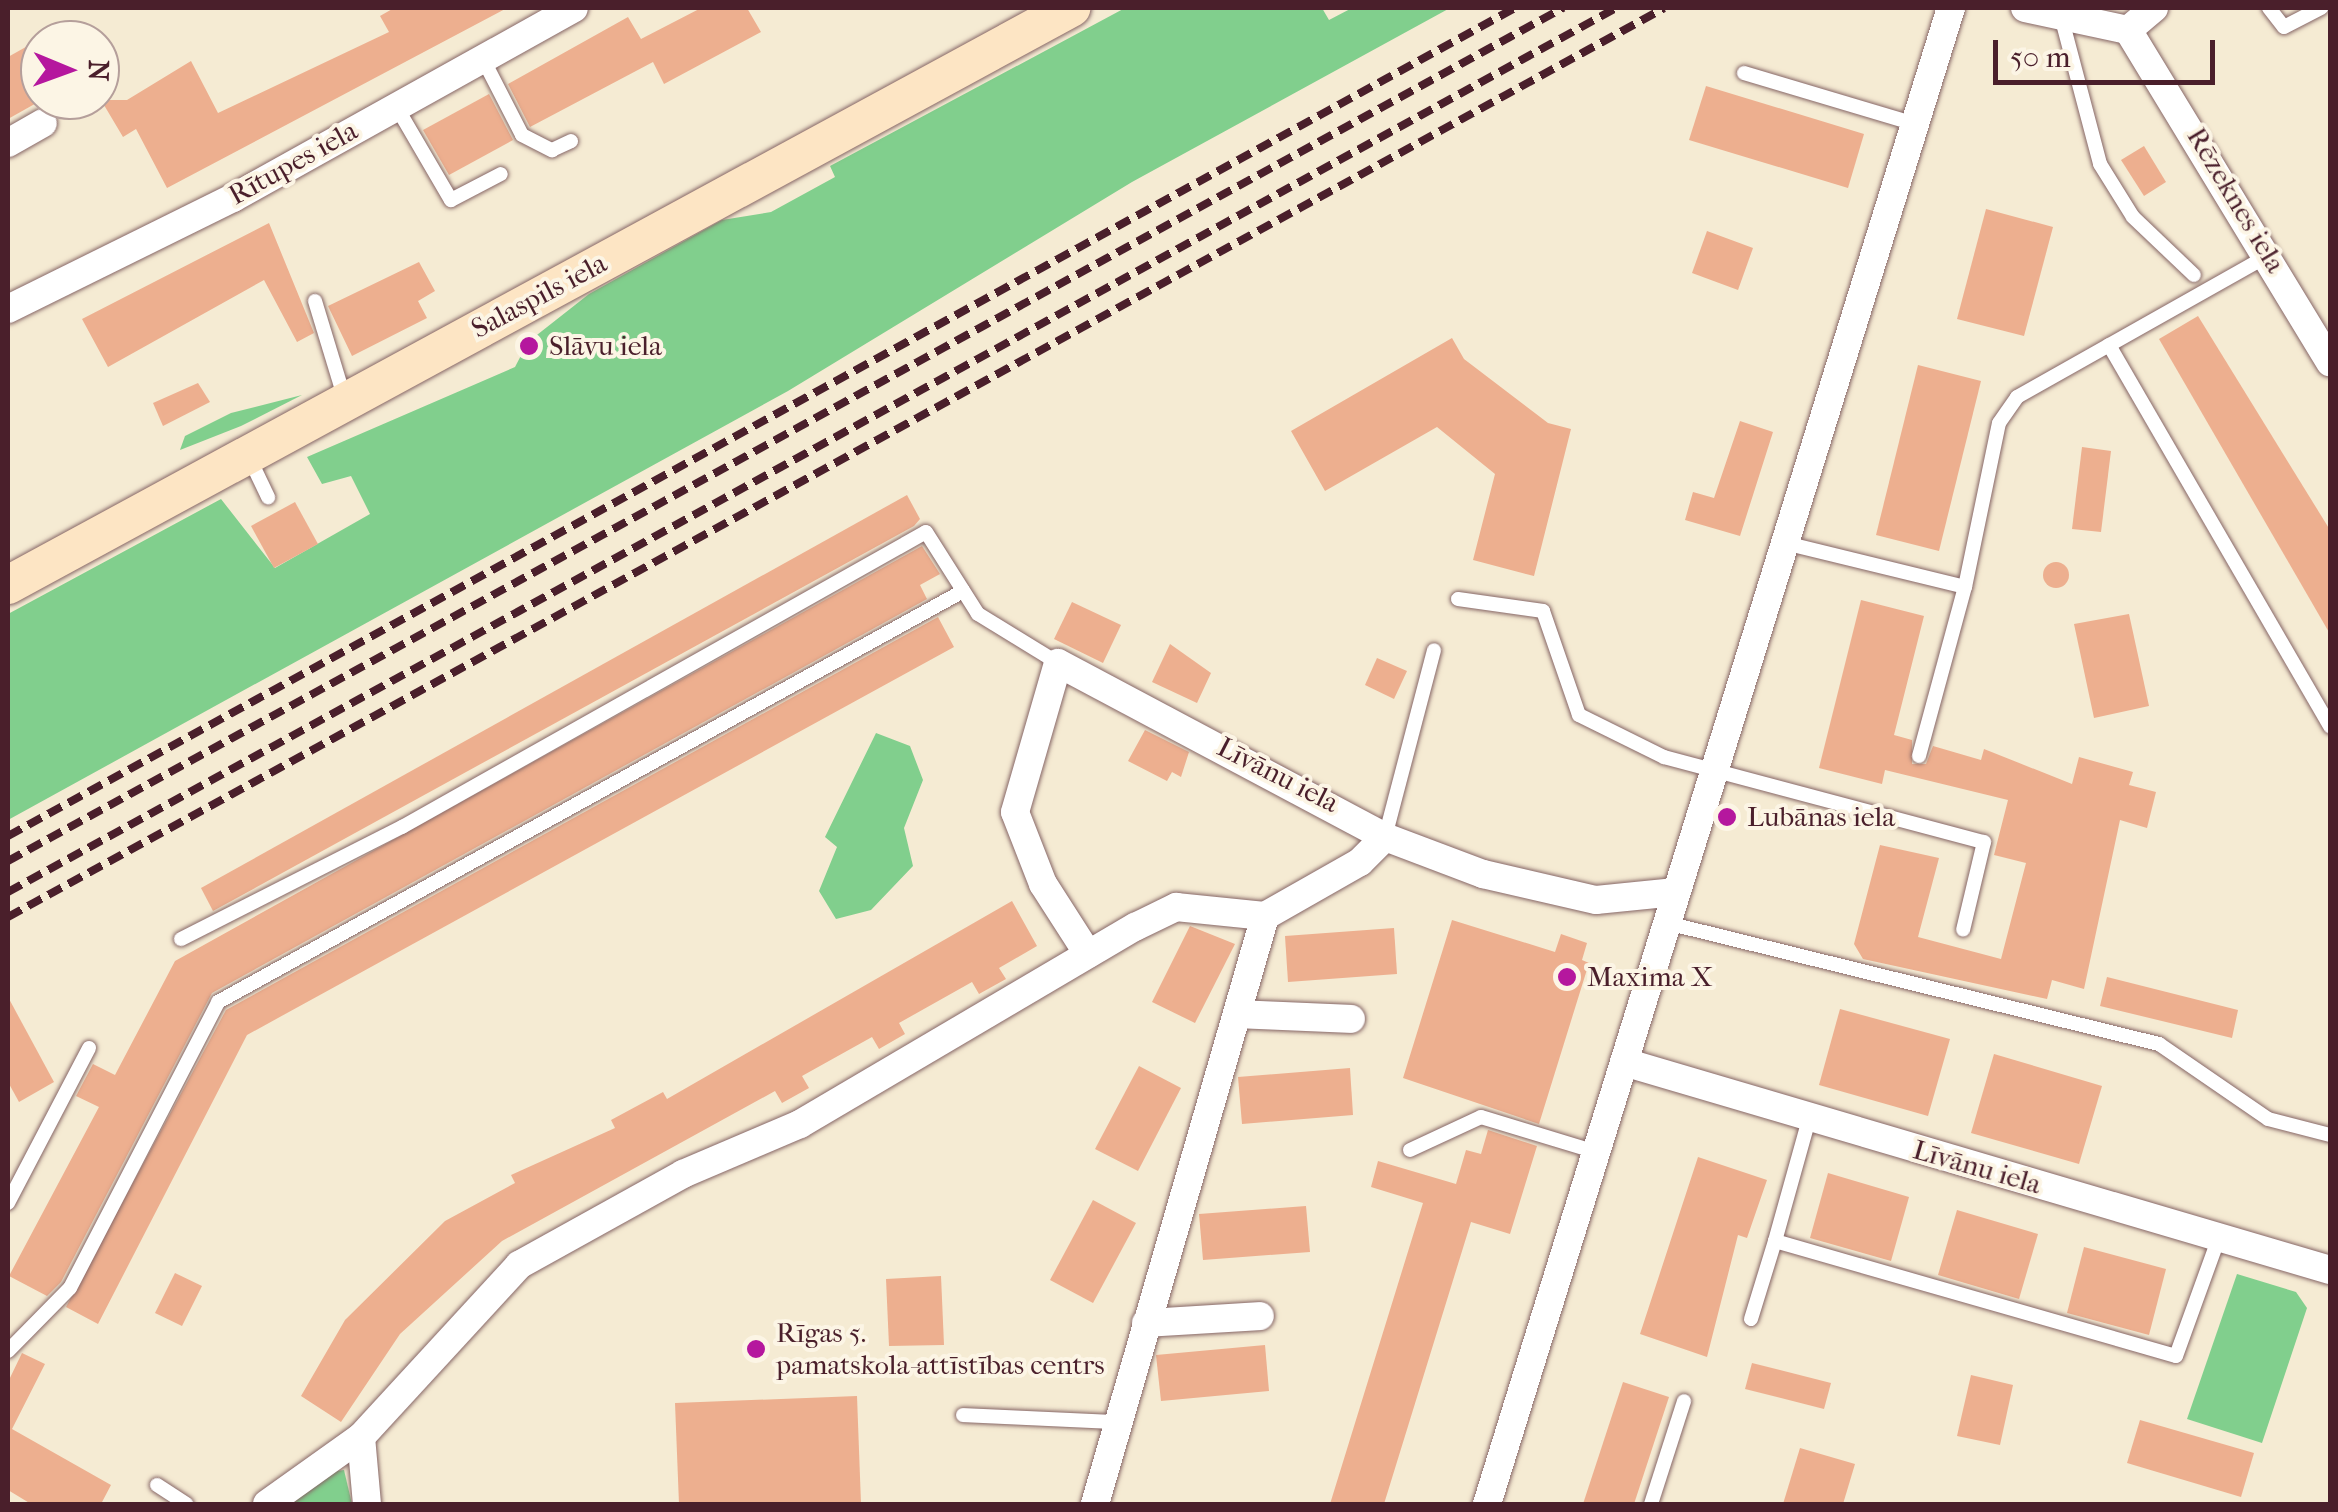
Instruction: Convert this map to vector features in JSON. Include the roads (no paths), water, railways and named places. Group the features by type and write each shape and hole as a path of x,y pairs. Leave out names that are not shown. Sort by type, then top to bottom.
{"street":[{"name":"Rītupes iela","path":"8,308 574,8"},
{"name":"Salaspils iela","path":"8,585 1072,8"},
{"path":"1486,1504 1950,8"},
{"path":"2025,8 2128,30 2154,8"},
{"name":"Rēzeknes iela","path":"2128,30 2330,362"},
{"path":"8,143 43,123"},
{"path":"1058,664 1015,812 1042,884 1088,954"},
{"name":"Līvānu iela","path":"1058,664 1385,836 1554,896 1676,892"},
{"path":"267,1504 361,1437 519,1266 682,1174 800,1124 1088,954 1176,907 1265,916 1360,862 1385,836"},
{"path":"1095,1504 1112,1422 1146,1323 1265,916"},
{"path":"1238,1014 1351,1020"},
{"name":"Līvānu iela","path":"1624,1062 2330,1270"},
{"path":"1146,1323 1260,1316"},
{"path":"361,1437 367,1504"}],"lane":[{"path":"2269,8 2284,27 2321,8"},
{"path":"2061,16 2100,164 2133,217 2194,275"},
{"path":"483,59 522,136 552,150 570,142"},
{"path":"1744,73 1912,123"},
{"path":"396,105 452,200 502,174"},
{"path":"1919,756 1965,587 1999,422 2017,397 2268,255"},
{"path":"315,301 345,401"},
{"path":"2108,346 2330,727"},
{"path":"248,455 268,497"},
{"path":"181,939 402,827 926,532 978,614 1058,664"},
{"path":"1785,542 1965,587"},
{"path":"8,1351 70,1288 218,1002 963,592"},
{"path":"1458,599 1543,611 1579,714 1713,770 1984,842 1963,930"},
{"path":"1385,836 1434,650"},
{"path":"1667,923 2160,1044 2268,1119 2330,1134"},
{"path":"8,1203 89,1048"},
{"path":"1410,1150 1481,1117 1596,1152"},
{"path":"1751,1319 1809,1118"},
{"path":"1775,1240 2176,1356 2219,1237"},
{"path":"1651,1504 1684,1401"},
{"path":"963,1415 1112,1422"},
{"path":"157,1486 186,1504"}],"railway":[{"path":"8,836 1515,8"},
{"path":"8,861 1563,8"},
{"path":"8,892 1616,8"},
{"path":"8,917 1664,8"}],"place":[{"name":"Slāvu iela","path":"529,346"},
{"name":"Lubānas iela","path":"1727,817"},
{"name":"Maxima X","path":"1567,977"},
{"name":"Rīgas 5. pamatskola-attīstības centrs","path":"756,1349"}]}
